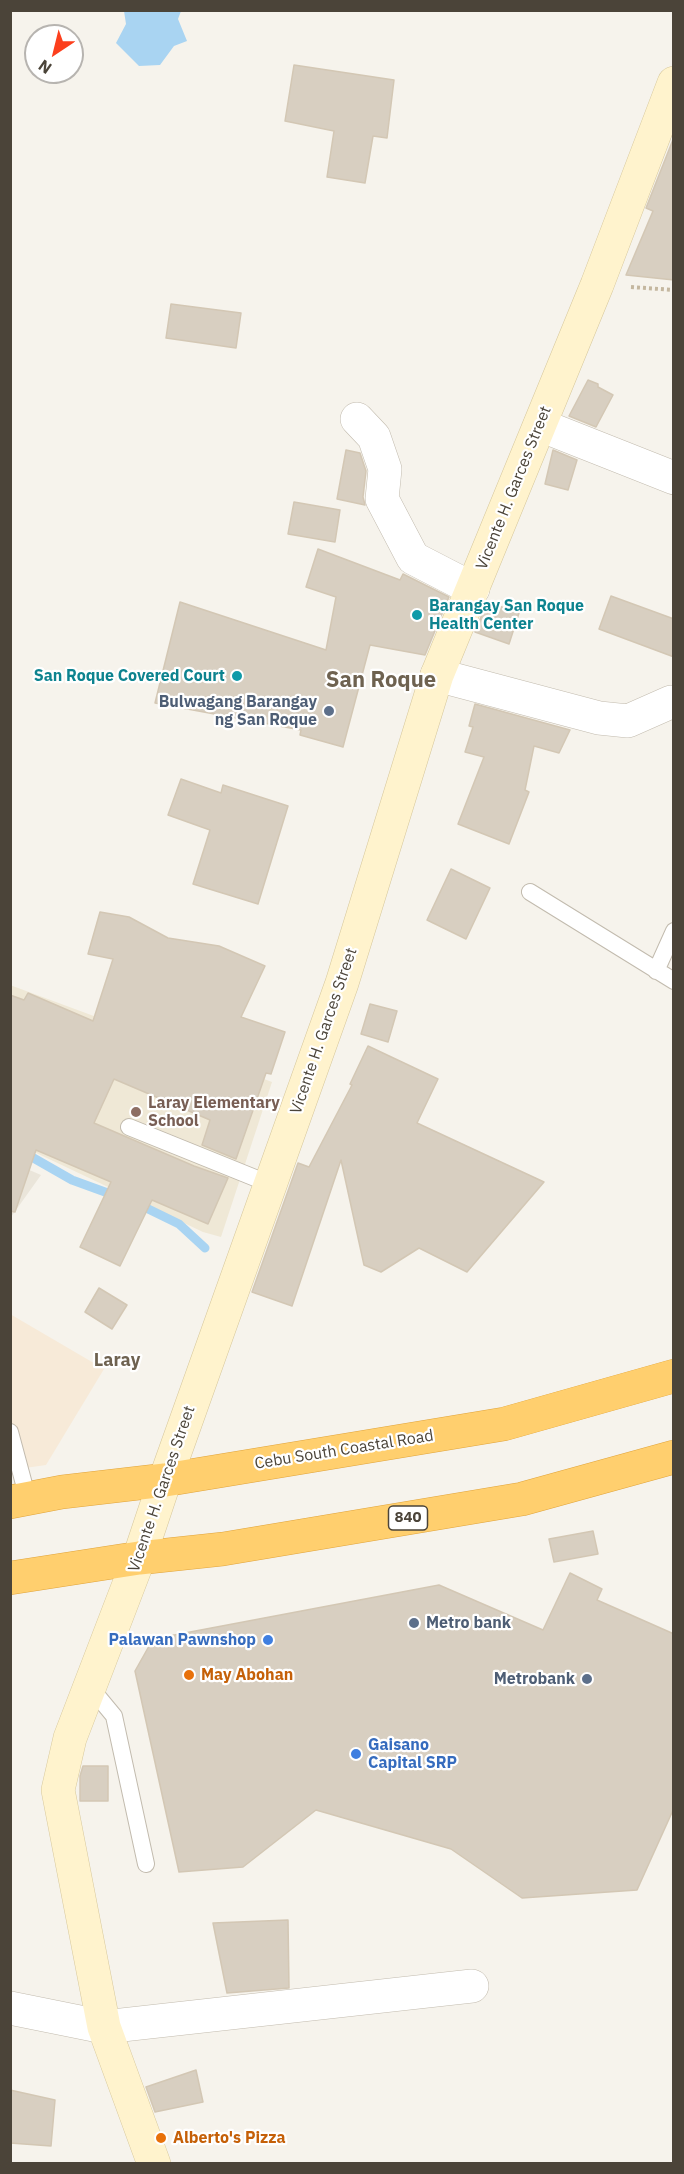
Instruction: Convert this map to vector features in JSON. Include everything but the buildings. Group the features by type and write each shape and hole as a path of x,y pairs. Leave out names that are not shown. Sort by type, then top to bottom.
{"highway":[{"name":"Cebu South Coastal Road","path":"19,1501 62,1492 165,1480 504,1424 674,1376"},
{"name":"840","path":"10,1578 139,1558 223,1549 522,1498 674,1457"}],"street":[{"name":"Vicente H. Garces Street","path":"154,2163 104,2027 58,1790 70,1738 139,1558 342,983 437,675 597,285 674,83"},
{"path":"357,419 374,437 385,469 382,499 412,558 473,589"},
{"path":"540,424 674,478"},
{"path":"437,675 599,718 628,721 671,702"},
{"path":"10,2008 104,2027 472,1986"}],"lane":[{"path":"530,892 674,981"},
{"path":"656,971 674,931"},
{"path":"129,1127 270,1184"},
{"path":"10,1432 19,1501"},
{"path":"90,1687 114,1716 146,1864"}],"path":[{"path":"597,285 674,291"}],"shaded area":[{"name":"Laray Elementary School","path":"10,985 272,1082 221,1237 203,1232 11,1141"},
{"path":"11,1162 41,1175 11,1217"},
{"path":"10,1314 104,1369 46,1465 11,1470"}],"water":[{"path":"124,11 181,11 178,19 187,41 174,46 160,65 139,66 116,43 126,24"}],"waterway":[{"path":"23,1152 72,1180 116,1196"},
{"path":"138,1204 179,1224 205,1248"}],"place":[{"name":"Barangay San Roque Health Center","path":"417,615"},
{"name":"San Roque Covered Court","path":"237,676"},
{"name":"Bulwagang Barangay ng San Roque","path":"329,711"},
{"name":"Laray Elementary School","path":"136,1112"},
{"name":"Metro bank","path":"414,1623"},
{"name":"Palawan Pawnshop","path":"268,1640"},
{"name":"May Abohan","path":"189,1675"},
{"name":"Metrobank","path":"587,1679"},
{"name":"Gaisano Capital SRP","path":"356,1754"},
{"name":"Alberto's Pizza","path":"161,2138"}],"district":[{"name":"San Roque","path":"381,681"},
{"name":"Laray","path":"117,1361"}]}
